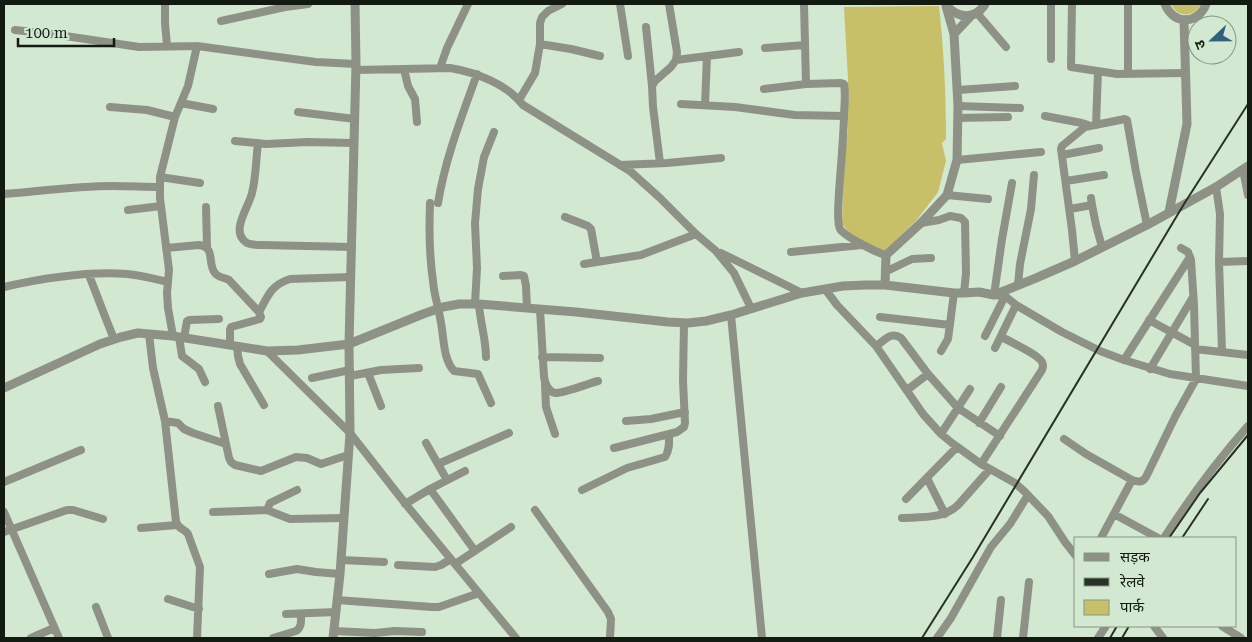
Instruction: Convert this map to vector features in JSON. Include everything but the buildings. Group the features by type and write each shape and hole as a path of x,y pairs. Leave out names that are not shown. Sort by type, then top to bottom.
{"street":[{"path":"165,4 167,46"},
{"path":"221,21 308,4"},
{"path":"356,4 349,344 350,433 340,574 333,635 394,631 422,632"},
{"path":"440,68 447,48 468,4"},
{"path":"519,100 536,73 542,17 548,11 562,4"},
{"path":"620,4 628,56"},
{"path":"652,86 655,80 671,67 676,60 677,52 668,4"},
{"path":"804,4 806,84"},
{"path":"954,34 986,4"},
{"path":"1051,4 1051,59"},
{"path":"1072,4 1071,67 1117,74 1186,73"},
{"path":"1128,4 1128,74"},
{"path":"1165,4 1172,15 1184,20 1198,16 1206,4"},
{"path":"946,5 951,11 964,16 974,14"},
{"path":"885,285 886,255 921,223 947,195 957,160 958,90 954,34 946,5"},
{"path":"974,14 1006,47"},
{"path":"1169,212 1187,124 1184,20"},
{"path":"646,27 660,163"},
{"path":"15,30 139,48 198,46 356,67 440,68 465,70 476,74 497,83 523,105 630,171 716,251 734,273 751,308"},
{"path":"540,44 600,56"},
{"path":"765,48 805,45"},
{"path":"198,46 188,86 175,117 160,177 160,187 169,270 168,308 179,337 182,356 199,369 205,382"},
{"path":"676,60 739,52"},
{"path":"705,105 707,56"},
{"path":"404,69 408,86 415,99 417,122"},
{"path":"1094,125 1098,71"},
{"path":"476,74 434,203 429,249 446,354 451,368 454,371 478,374 491,403"},
{"path":"764,89 806,84 841,82 844,84 838,220 840,229 847,236 877,253 886,255"},
{"path":"958,90 1015,86"},
{"path":"181,103 213,108"},
{"path":"681,104 735,107 796,115 844,116"},
{"path":"110,106 147,110 175,117"},
{"path":"958,106 1020,108"},
{"path":"298,112 355,119"},
{"path":"1045,116 1094,125"},
{"path":"958,118 1008,118"},
{"path":"1075,261 1070,209 1060,149 1085,127 1125,119 1128,121 1147,225"},
{"path":"486,357 485,341 477,304 475,223 478,188 484,157 494,132"},
{"path":"235,140 266,144 354,143"},
{"path":"258,143 252,193 239,230 245,242 262,245 352,246"},
{"path":"1062,155 1100,148"},
{"path":"957,160 1041,152"},
{"path":"620,165 721,158"},
{"path":"994,295 1075,261 1147,225 1216,188 1246,168 1248,195"},
{"path":"1066,181 1104,174"},
{"path":"1018,285 1020,264 1031,209 1034,175"},
{"path":"160,177 200,183"},
{"path":"994,295 1012,183"},
{"path":"4,194 82,187 160,187"},
{"path":"1216,188 1220,214 1222,352"},
{"path":"947,195 988,199"},
{"path":"1070,209 1092,201 1102,247"},
{"path":"128,210 161,206"},
{"path":"206,207 207,248 213,270 218,276 229,280 259,312 261,317 260,319 232,327 230,330 240,364 264,405"},
{"path":"921,223 939,220 947,216 961,218 965,222 966,273 950,325 948,338 941,351"},
{"path":"565,217 591,229 597,262"},
{"path":"584,264 641,255 696,234"},
{"path":"791,252 864,244"},
{"path":"166,248 199,245 204,245 207,248"},
{"path":"1064,439 1132,480 1142,482 1146,478 1175,417 1196,379 1190,257 1188,252 1181,248"},
{"path":"716,251 802,293"},
{"path":"1124,360 1190,257"},
{"path":"885,272 912,259 931,258"},
{"path":"1220,262 1248,261"},
{"path":"4,287 32,281 89,275 128,274 168,282"},
{"path":"89,275 114,339"},
{"path":"502,276 524,276 526,308"},
{"path":"259,312 275,286 290,278 351,277"},
{"path":"4,388 84,351 114,339 138,333 179,337 267,351 298,350 349,344 438,309 459,304 540,309 668,322 706,321 802,293 865,284 959,293 979,292 1005,296 1016,305 1062,332 1100,351 1124,360 1170,374 1248,386"},
{"path":"825,289 876,346 923,414 941,434 989,470 1015,483 1048,516 1074,553"},
{"path":"985,336 1005,296"},
{"path":"1150,369 1193,296"},
{"path":"995,348 1016,305"},
{"path":"540,309 545,402 555,434"},
{"path":"731,315 762,638"},
{"path":"880,318 950,325"},
{"path":"179,337 189,320 220,319"},
{"path":"1149,320 1195,347 1248,355"},
{"path":"614,448 677,432 684,427 684,322"},
{"path":"149,334 153,368 165,421 176,522 188,534 200,567 197,638"},
{"path":"876,346 891,335 897,336 904,341 928,374 958,408 1000,436"},
{"path":"981,464 1043,367 1037,357 1002,337"},
{"path":"267,351 350,433 405,504 516,638"},
{"path":"542,357 600,358"},
{"path":"312,378 381,370 419,368"},
{"path":"368,373 381,406"},
{"path":"907,390 928,374"},
{"path":"545,382 550,390 556,393 598,381"},
{"path":"979,423 1001,387"},
{"path":"941,434 970,389"},
{"path":"218,406 229,458 235,465 261,470 296,457 307,458 321,464 348,455"},
{"path":"626,421 652,419 685,412"},
{"path":"165,421 178,423 184,429 193,433 226,444"},
{"path":"1165,537 1187,502 1248,426"},
{"path":"438,464 509,433"},
{"path":"582,490 627,468 665,457 669,449 669,434"},
{"path":"426,443 448,480"},
{"path":"906,499 957,447"},
{"path":"4,482 81,450"},
{"path":"902,518 945,514 954,509 989,470"},
{"path":"405,504 465,471"},
{"path":"927,478 945,514"},
{"path":"1102,537 1132,480"},
{"path":"430,489 475,551"},
{"path":"267,510 270,504 297,490"},
{"path":"937,638 951,618 991,546 1010,524 1028,495"},
{"path":"7,531 67,510 73,510 103,520"},
{"path":"213,512 267,510 290,519 344,518"},
{"path":"535,510 608,612 611,619 610,638"},
{"path":"4,512 7,531 59,638"},
{"path":"1114,514 1156,537"},
{"path":"141,528 177,525"},
{"path":"398,565 429,568 453,562 475,551 511,528"},
{"path":"341,560 384,562"},
{"path":"270,574 297,568 340,574"},
{"path":"1023,638 1029,582"},
{"path":"337,600 439,607 478,593"},
{"path":"168,599 199,610"},
{"path":"1001,600 997,638 1005,638"},
{"path":"96,607 108,638"},
{"path":"286,614 336,612"},
{"path":"273,638 299,629 301,626 301,614"},
{"path":"1098,638 1105,627"},
{"path":"1155,627 1163,638"},
{"path":"1224,627 1241,638"},
{"path":"31,638 54,628"}],"green space":[{"path":"1171,4 1201,4 1194,12 1186,15 1178,12"},
{"path":"939,6 946,106 946,139 942,143 946,161 938,192 916,221 885,250 878,250 848,232 842,223 844,154 848,132 848,79 844,7"}],"railway":[{"path":"922,638 973,557 1184,204 1248,104"},
{"path":"1170,537 1200,493 1248,435"},
{"path":"1183,537 1208,499"},
{"path":"1110,638 1116,627"},
{"path":"1122,638 1128,627"}]}
